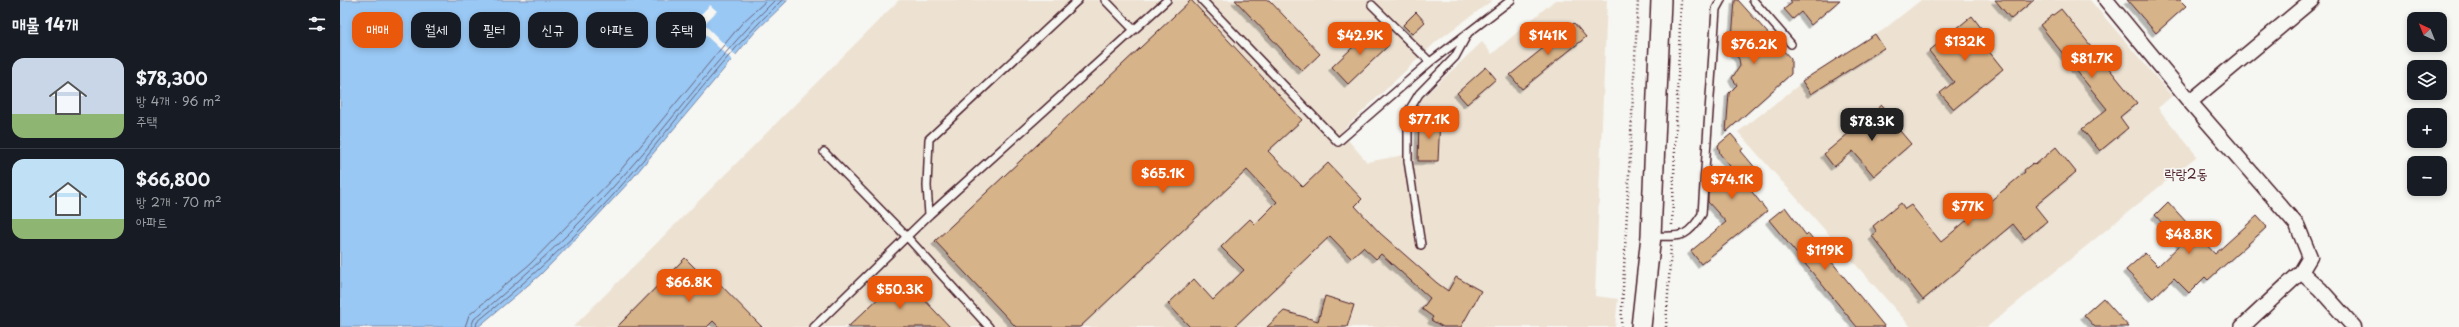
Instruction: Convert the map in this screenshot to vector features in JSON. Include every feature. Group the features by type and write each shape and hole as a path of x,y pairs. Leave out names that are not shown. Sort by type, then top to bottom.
{"main road":[{"path":"1641,327 1651,236 1661,0"}],"street":[{"path":"2106,0 2190,102 2297,225 2310,257 2301,272 2242,327"},
{"path":"2190,102 2312,0"},
{"path":"2301,272 2320,289 2354,327"}],"lane":[{"path":"929,215 927,186 930,139 1078,0"},
{"path":"1105,0 1134,30"},
{"path":"814,327 908,238 929,215 1167,0"},
{"path":"1202,0 1338,142 1430,62 1511,0"},
{"path":"1651,236 1672,236 1691,231 1702,214 1716,9 1721,0"},
{"path":"1753,0 1792,44"},
{"path":"1372,5 1430,62"},
{"path":"1421,245 1408,161 1408,112 1419,94 1455,57 1468,33"},
{"path":"824,152 908,238 989,327"}],"path":[{"path":"1621,327 1638,0"},
{"path":"1666,327 1672,236 1681,0"}],"shaded area":[{"path":"899,0 1493,0 1437,41 1341,132 1367,162 1414,153 1419,101 1482,42 1492,54 1555,0 1607,0 1595,296 1618,299 1615,327 573,327"},
{"path":"1921,0 2090,0 2172,96 2158,108 2197,156 1987,327 1911,327 1738,132 1821,68 1883,30"}],"water":[{"path":"340,0 788,0 755,32 630,181 591,223 540,275 478,327 340,327"}],"pier":[{"path":"710,5 717,11 706,22 706,12 703,12"},
{"path":"706,26 736,56 733,61 706,36"}],"building":[{"path":"1191,0 1302,120 1268,151 1303,187 1328,163 1362,199 1355,206 1380,233 1437,283 1448,291 1456,277 1481,291 1461,327 1443,327 1431,320 1433,317 1422,309 1430,298 1381,254 1376,259 1363,247 1351,258 1330,236 1234,327 1190,327 1168,304 1194,279 1213,300 1244,270 1221,247 1250,219 1255,224 1277,202 1247,170 1080,327 1016,327 935,241"},
{"path":"1235,0 1269,0 1320,54 1302,71"},
{"path":"1735,0 1738,0 1791,59 1791,74 1726,132 1729,93 1737,85 1732,78 1740,66 1739,59 1733,52 1739,45 1732,38"},
{"path":"1790,0 1840,0 1811,25 1801,12 1793,19 1784,9 1792,3"},
{"path":"1995,0 2034,0 2011,19"},
{"path":"2127,0 2180,0 2186,6 2156,33"},
{"path":"2061,9 2137,103 2120,117 2128,128 2100,151 2082,129 2107,109 2040,25"},
{"path":"1416,12 1425,22 1412,34 1403,25"},
{"path":"1972,16 1985,33 1979,39 2003,69 1954,109 1940,93 1954,82 1929,51"},
{"path":"1574,23 1586,37 1522,89 1510,75"},
{"path":"1373,28 1389,45 1348,84 1332,67"},
{"path":"1875,34 1884,48 1811,94 1802,81"},
{"path":"1486,67 1496,79 1467,104 1457,93"},
{"path":"1882,105 1893,117 1890,119 1911,144 1874,176 1853,151 1834,167 1824,154"},
{"path":"1419,119 1440,119 1438,161 1418,161"},
{"path":"1731,134 1743,148 1741,151 1762,176 1749,188 1767,211 1701,264 1691,251 1726,222 1708,202 1708,193 1734,171 1720,154 1718,145"},
{"path":"2056,147 2076,172 2035,206 2047,221 2025,239 2013,224 1923,300 1872,236 1877,232 1873,226 1901,203 1905,209 1911,205 1941,242 1973,215 1971,213 1980,206 1982,208 2025,172 2024,170 2033,163 2035,165"},
{"path":"2168,202 2215,254 2257,216 2267,227 2208,280 2205,277 2189,293 2174,278 2153,298 2126,270 2145,253 2158,266 2181,244 2155,215"},
{"path":"1785,207 1806,235 1808,233 1885,327 1857,327 1769,220"},
{"path":"685,258 703,276 707,271 762,327 719,327 713,321 707,327 617,327"},
{"path":"902,276 950,327 848,327"},
{"path":"1325,296 1354,305 1347,327 1267,327 1284,311 1318,321"},
{"path":"2103,298 2129,327 2095,327 2084,315"}],"district":[{"name":"락랑2동","path":"2186,174"}]}
